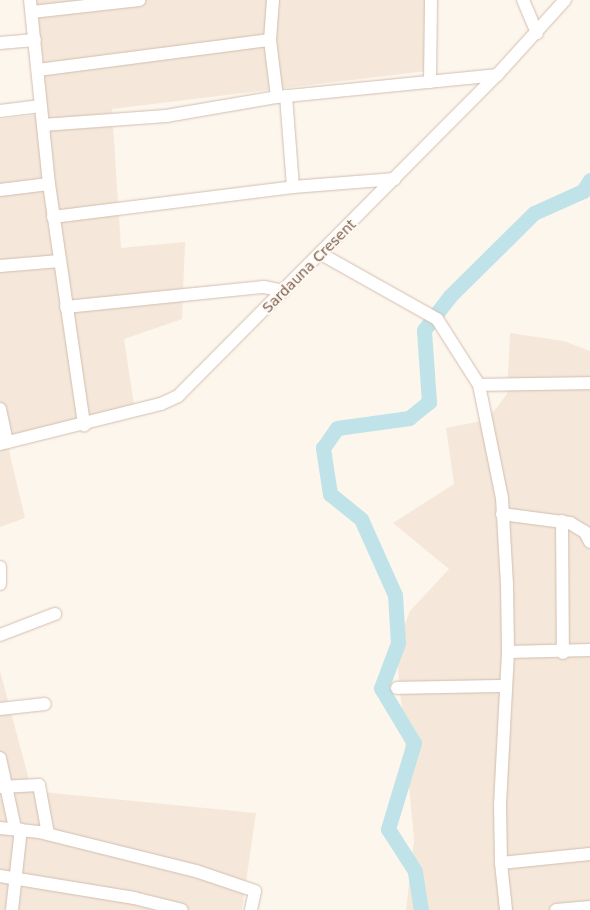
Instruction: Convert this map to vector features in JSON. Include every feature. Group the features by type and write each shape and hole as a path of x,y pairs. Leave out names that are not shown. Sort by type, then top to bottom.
{"street":[{"path":"84,425 53,217 31,6 139,0"},
{"path":"273,0 270,40 281,96 293,187"},
{"path":"430,82 431,0"},
{"path":"523,0 536,33"},
{"name":"Sardauna Cresent","path":"3,443 84,425 160,404 178,396 395,179 536,33 565,0"},
{"path":"0,43 34,40"},
{"path":"38,70 270,40"},
{"path":"43,125 166,116 281,96 496,75"},
{"path":"0,111 41,106"},
{"path":"53,217 293,187 395,179"},
{"path":"0,190 49,184"},
{"path":"321,254 434,317 479,385 502,498 508,652 500,864 506,910"},
{"path":"0,266 60,261"},
{"path":"66,307 264,287 284,291"},
{"path":"479,385 590,383"},
{"path":"0,409 3,443"},
{"path":"502,514 562,521 586,532 590,542"},
{"path":"562,521 563,653"},
{"path":"575,526 590,524"},
{"path":"0,635 55,614"},
{"path":"508,652 563,653 590,650"},
{"path":"397,688 506,686"},
{"path":"0,709 45,704"},
{"path":"0,758 3,787 18,829 16,878 12,910"},
{"path":"3,787 40,785 48,834"},
{"path":"0,828 48,834 196,871 254,890 256,896 252,910"},
{"path":"500,864 590,854"},
{"path":"0,876 134,898 182,910"},
{"path":"556,910 590,907"}],"shaded area":[{"path":"35,0 430,0 435,70 112,109 121,248 185,242 182,319 124,339 135,411 7,442 25,518 0,527 0,119 35,115"},
{"path":"510,333 564,341 590,351 590,910 406,910 414,840 396,647 410,611 449,569 393,523 454,484 446,428 487,420 507,394"},
{"path":"0,671 32,791 256,813 242,910 0,910"}],"waterway":[{"path":"421,910 415,871 388,829 414,743 381,688 398,643 395,595 361,519 330,494 323,448 337,428 409,418 429,402 424,330 450,296 534,213 583,191 590,180"}]}
